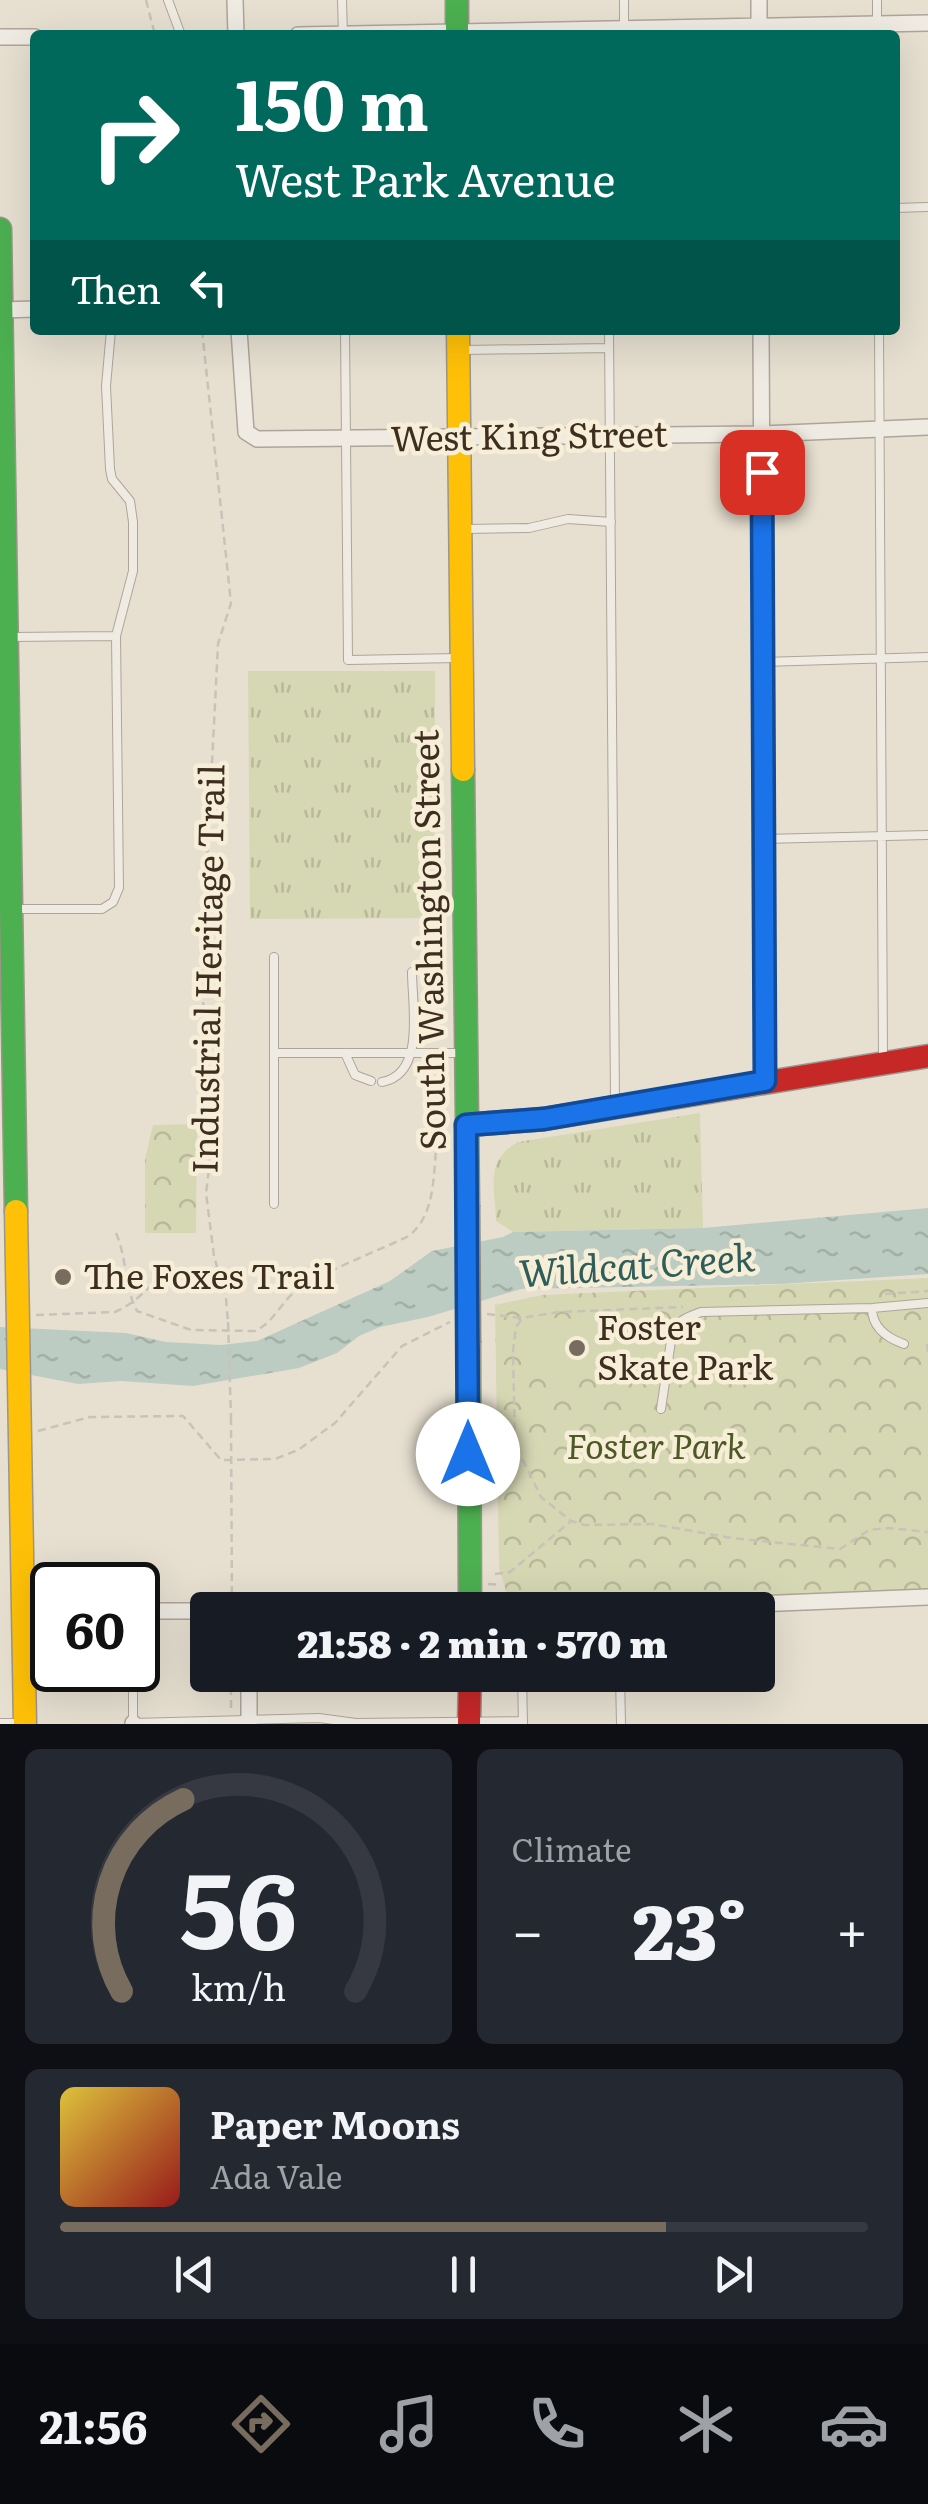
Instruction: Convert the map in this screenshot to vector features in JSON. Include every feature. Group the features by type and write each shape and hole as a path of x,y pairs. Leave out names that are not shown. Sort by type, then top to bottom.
{"main road":[{"path":"456,0 457,30"},
{"path":"0,228 7,637 4,684 11,909 7,1051 25,1317 12,1612 25,1723"},
{"name":"South Washington Street","path":"458,340 470,1592"},
{"path":"466,1125 544,1119 928,1056"},
{"path":"468,1723 469,1692"}],"street":[{"path":"235,0 236,30"},
{"path":"759,0 760,30"},
{"path":"877,30 928,23"},
{"path":"0,37 30,37"},
{"path":"1,310 30,309"},
{"name":"West King Street","path":"239,335 246,432 250,437 761,434 928,427"},
{"path":"760,335 765,1081"},
{"path":"775,1604 928,1598"},
{"path":"160,1611 190,1611"},
{"path":"249,1692 249,1723"}],"lane":[{"path":"168,0 179,30"},
{"path":"342,0 343,30"},
{"path":"624,0 624,30"},
{"path":"877,0 877,30"},
{"path":"900,208 928,207"},
{"path":"11,909 102,909 116,896 116,636 132,571 132,522 130,501 112,479 110,469 106,386 111,335"},
{"path":"345,335 348,660 462,658"},
{"path":"609,335 616,1107"},
{"path":"879,335 882,1064"},
{"path":"458,340 609,348"},
{"path":"460,528 530,528 568,519 611,522"},
{"path":"7,637 116,636"},
{"path":"762,662 928,657"},
{"path":"763,839 928,835"},
{"path":"274,956 274,1204"},
{"path":"382,1082 402,1074 412,1052 412,972"},
{"path":"274,1053 465,1052"},
{"path":"345,1053 355,1075 372,1081"},
{"path":"660,1408 672,1334 685,1318 701,1312 928,1303"},
{"path":"872,1308 880,1331 904,1344"},
{"path":"132,1692 133,1724 319,1718 356,1723 523,1723 522,1692"},
{"path":"621,1692 622,1724"},
{"path":"0,1723 25,1723"}],"path":[{"path":"146,0 153,30"},
{"name":"Industrial Heritage Trail","path":"203,335 231,603 218,644 203,944 204,1124 210,1161 206,1194 228,1322 232,1592"},
{"path":"116,1234 138,1311 184,1328 254,1331 264,1327 300,1288 409,1236 420,1226 430,1202 436,1151 443,1146"},
{"path":"25,1317 116,1312 154,1280 171,1273 188,1272 219,1282"},
{"path":"480,1314 521,1318 513,1352 515,1444 542,1498 571,1521 585,1525 652,1524 732,1538 840,1549 868,1530 928,1532"},
{"path":"27,1431 44,1431 90,1417 183,1416 218,1458 274,1459 298,1450 334,1422 402,1346 458,1318"},
{"path":"927,1344 928,1354"},
{"path":"495,1574 510,1572 571,1521"},
{"path":"231,1692 231,1722"}],"green space":[{"path":"248,671 435,671 434,918 250,919"},
{"path":"700,1113 703,1228 513,1232 496,1221 496,1166 507,1149 518,1142"},
{"path":"197,1124 196,1233 145,1233 145,1159 153,1125"},
{"name":"Foster Park","path":"928,1278 928,1591 775,1598 775,1592 506,1592 499,1568 495,1305 542,1295"},
{"name":"Foster Skate Park","path":"553,1318 588,1319 633,1347 634,1359 523,1377 522,1338 531,1326"}],"water":[{"name":"Wildcat Creek","path":"928,1208 928,1274 781,1284 521,1289 380,1327 359,1336 337,1353 299,1368 193,1386 121,1381 78,1384 0,1369 0,1327 126,1333 166,1342 221,1345 257,1341 390,1281 432,1251 513,1232 703,1228"}],"traffic: fast":[{"path":"457,0 457,30"},
{"path":"0,229 16,1211"},
{"path":"463,770 468,1205"},
{"path":"469,1343 470,1592"}],"traffic: slow":[{"path":"458,335 463,770"},
{"path":"468,1205 469,1343"},
{"path":"16,1211 25,1724"}],"traffic: jam":[{"path":"466,1125 544,1119 928,1056"},
{"path":"469,1724 470,1692"}],"place":[{"name":"The Foxes Trail","path":"63,1277"},
{"name":"Foster Skate Park","path":"577,1348"}],"route":[{"path":"468,1454 466,1125 544,1119 765,1081 762,472"}]}
